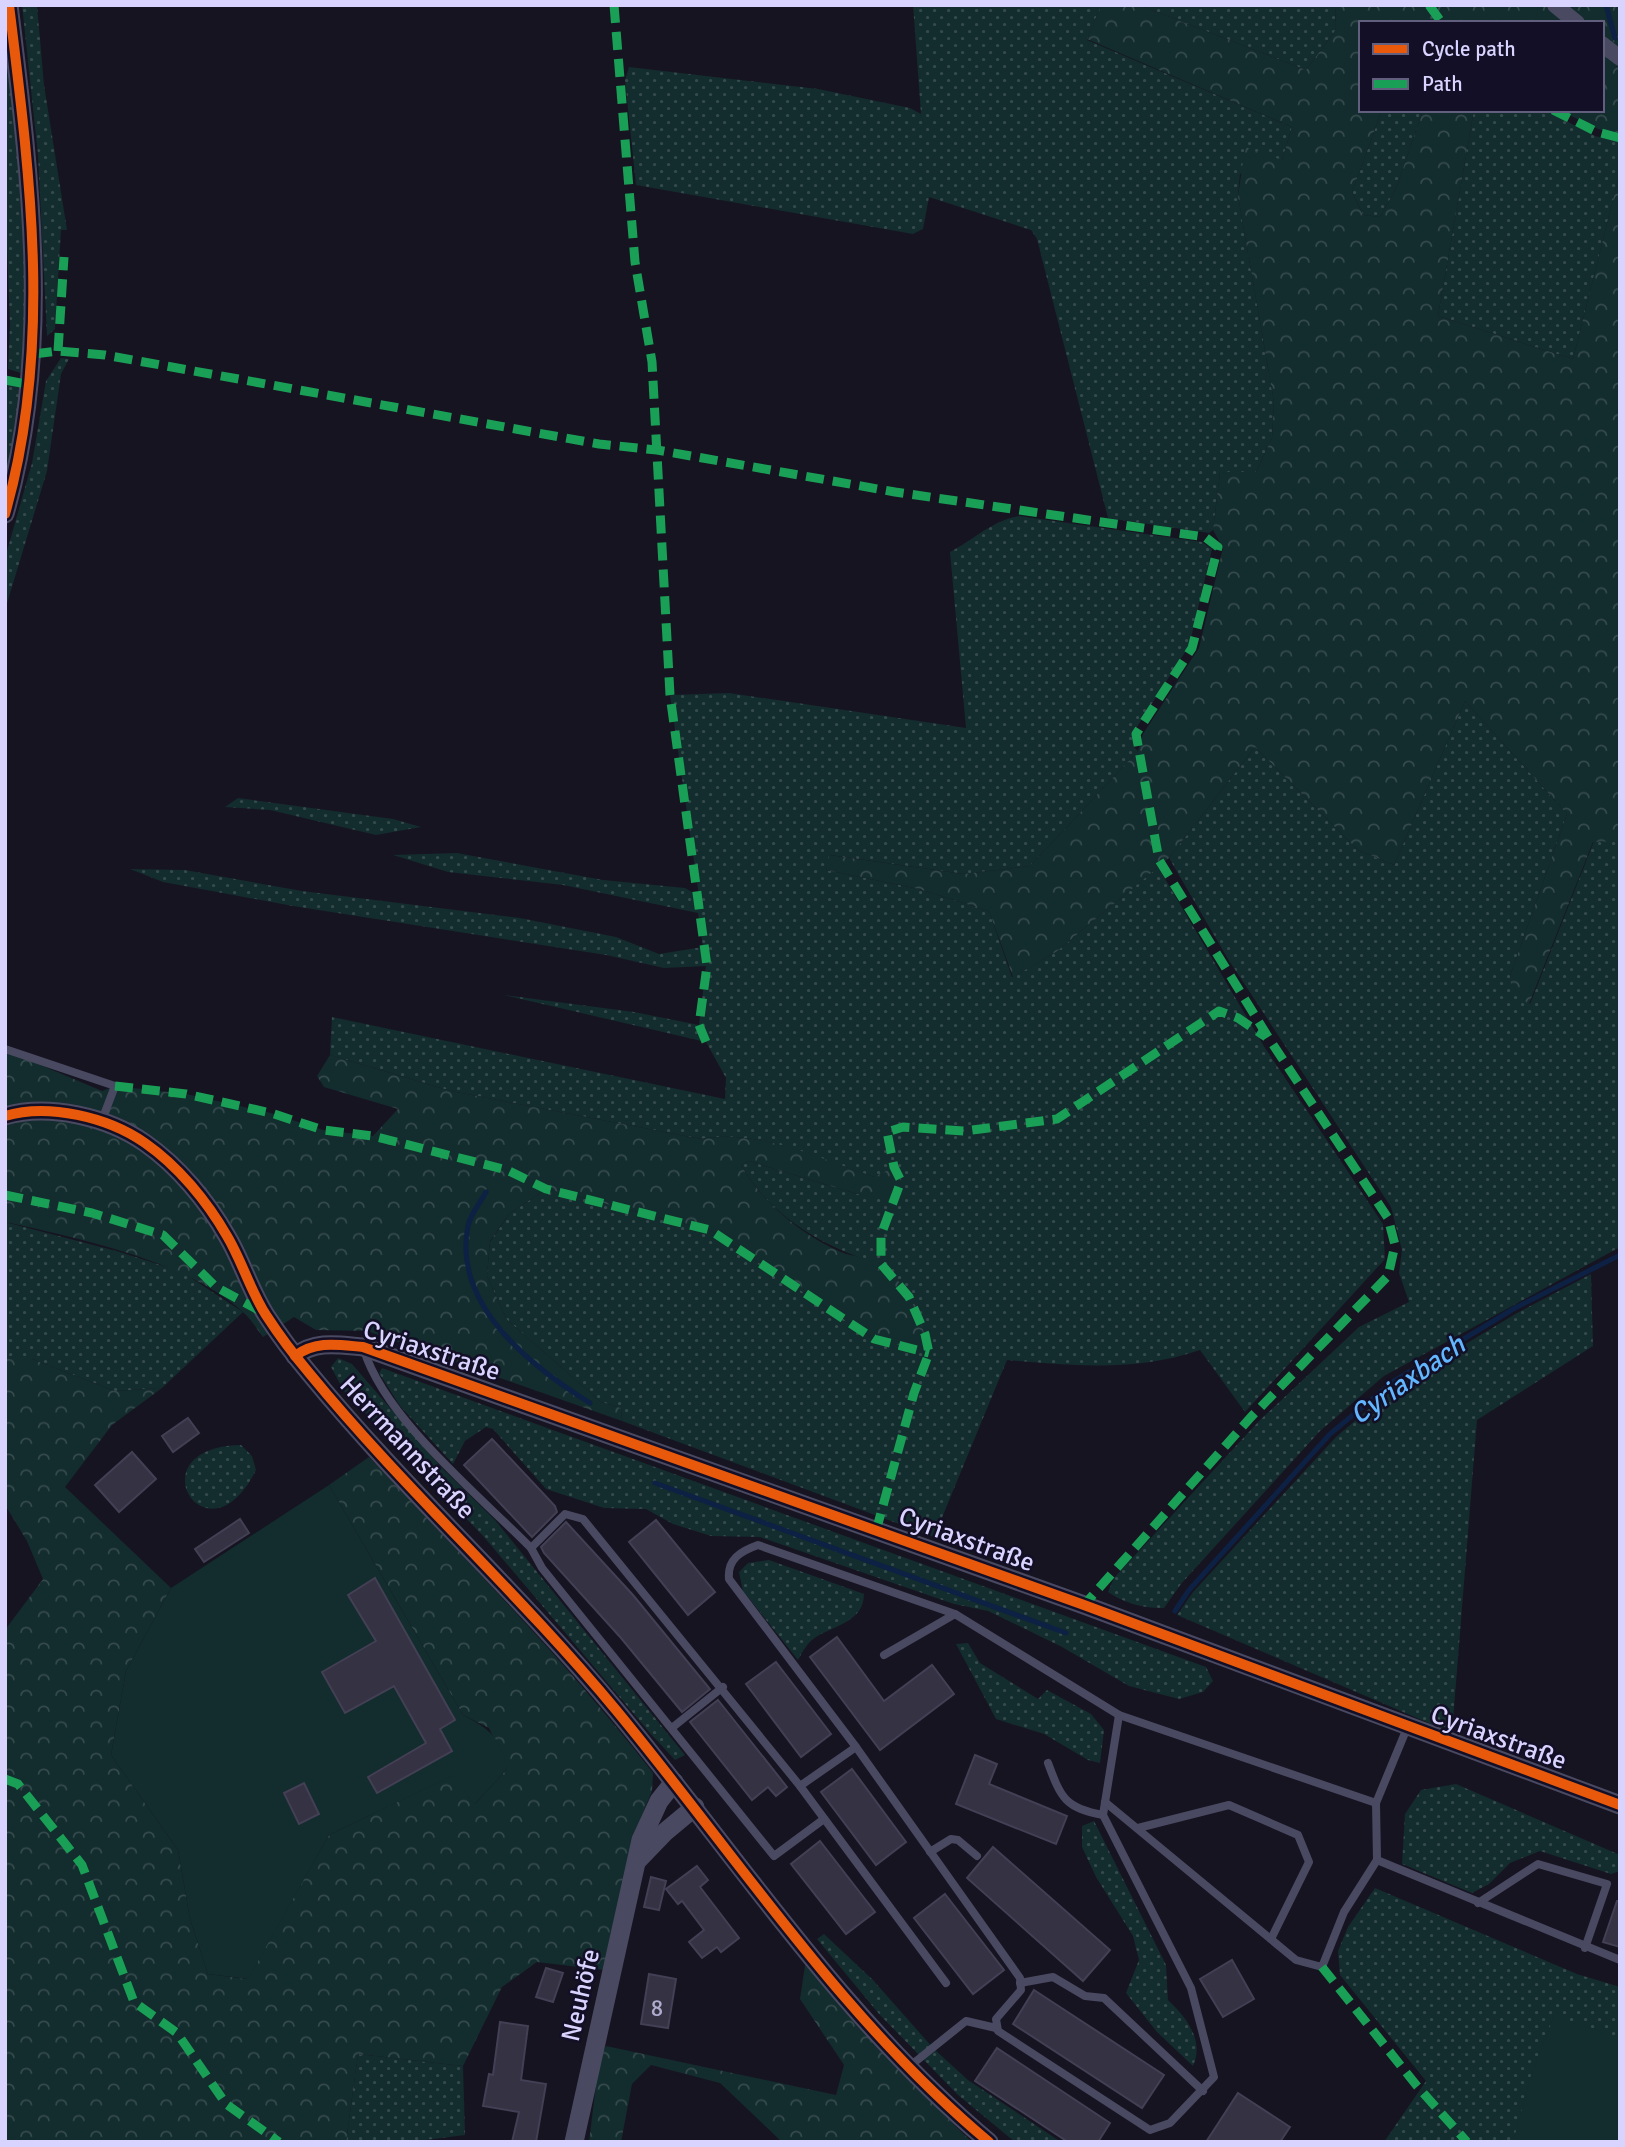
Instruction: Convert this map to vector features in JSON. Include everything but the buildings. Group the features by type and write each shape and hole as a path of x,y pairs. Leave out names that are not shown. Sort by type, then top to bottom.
{"street":[{"path":"5,514 23,446 34,354 28,177 9,5"},
{"path":"1555,5 1575,21"},
{"path":"1604,46 1620,58"},
{"name":"Herrmannstraße","path":"5,1116 22,1111 51,1111 101,1123 144,1142 182,1176 209,1208 228,1238 265,1314 332,1401 605,1698 805,1947 909,2067 950,2109 989,2142"},
{"name":"Cyriaxstraße","path":"295,1356 306,1348 326,1344 363,1347 1084,1605 1407,1728 1620,1805"},
{"name":"Neuhöfe","path":"574,2142 646,1826 659,1801 674,1782"},
{"path":"638,1860 665,1832 695,1807"}],"lane":[{"path":"5,1049 115,1086 101,1123"},
{"path":"363,1347 371,1374 397,1410 531,1548 542,1568 673,1727 774,1856 824,1819"},
{"path":"531,1548 565,1514 583,1519 723,1687 946,1983"},
{"path":"1119,1715 1103,1815 1191,1988 1214,2077 1170,2123 1150,2130 1002,2036 996,2028 996,2019 1021,1990 1011,1965 856,1746 729,1579 733,1559 744,1550 758,1545 955,1614 1119,1715 1376,1803"},
{"path":"884,1655 955,1614"},
{"path":"673,1727 723,1687"},
{"path":"1105,1801 1296,1960 1322,1967 1344,1912 1377,1860 1376,1803 1407,1728"},
{"path":"800,1786 856,1746"},
{"path":"1048,1763 1065,1801 1082,1811 1103,1815"},
{"path":"1138,1828 1229,1805 1298,1835 1309,1862 1271,1939"},
{"path":"930,1852 951,1839 958,1840 976,1856"},
{"path":"1377,1860 1585,1948 1620,1960"},
{"path":"1478,1903 1538,1864 1607,1884 1585,1948"},
{"path":"1020,1983 1053,1977 1085,1996 1104,1998 1203,2091"},
{"path":"909,2067 966,2021 996,2028"}],"green space":[{"path":"22,5 37,5 44,85 67,230 61,230 55,329 47,336 38,155"},
{"path":"913,5 1101,5 1087,40 1292,127 1282,160 1240,174 1238,196 1274,402 1272,438 1256,472 1220,472 1213,530 1209,533 1108,518 1037,239 1031,230 929,197 923,229 913,234 636,185 625,80 629,67 818,89 910,108 921,114"},
{"path":"1101,5 1139,5 1306,70 1335,31 1336,5 1620,5 1620,135 1598,129 1563,112 1604,112 1604,21 1440,21 1430,7 1420,21 1359,21 1359,112 1381,112 1352,192 1363,215 1380,217 1396,189 1422,112 1474,112 1438,316 1573,359 1620,172 1620,841 1593,842 1529,1004 1512,992 1510,976 1567,814 1465,701 1394,865 1358,850 1255,747 1169,858 1056,952 1013,977 989,911 919,889 826,870 829,855 964,874 1030,866 1138,751 1143,734 1199,648 1223,548 1213,530 1220,472 1256,472 1272,438 1274,402 1238,196 1245,147 1282,160 1292,127 1087,39"},
{"path":"1139,5 1336,5 1335,31 1306,70"},
{"path":"1429,6 1440,21 1420,21"},
{"path":"5,26 24,243 21,373 8,369 10,324 5,198"},
{"path":"1381,112 1422,112 1396,189 1380,217 1363,215 1352,192"},
{"path":"1474,112 1549,112 1595,136 1620,142 1620,172 1573,359 1438,316"},
{"path":"61,358 69,359 61,374 47,471 5,610 5,558 32,463 46,381"},
{"path":"15,383 25,389 5,489 6,386"},
{"path":"1019,516 1202,542 1212,549 1189,646 1133,733 1133,746 1138,751 1030,866 964,874 830,855 826,870 919,889 989,911 1012,977 1056,952 1158,867 1265,1048 1383,1224 1385,1259 1245,1412 1200,1350 1152,1362 1104,1366 1007,1360 934,1537 622,1421 621,1408 601,1402 507,1320 487,1276 490,1242 509,1214 546,1189 710,1230 874,1339 881,1264 839,1249 801,1228 768,1200 753,1184 741,1165 749,1161 857,1194 874,1177 766,1142 744,1138 701,1139 451,1091 330,1055 332,1017 725,1099 726,1078 706,1042 504,995 634,1012 699,1025 706,966 664,968 606,955 293,906 163,882 130,869 185,870 302,891 520,918 616,937 659,954 703,947 698,913 563,885 448,872 393,855 457,853 603,880 685,888 699,896 670,695 729,693 966,728 950,552 992,526"},
{"path":"1465,701 1567,814 1510,976 1530,1004 1594,841 1620,841 1620,1247 1384,1376 1320,1431 1181,1584 1164,1608 1128,1602 1108,1592 1114,1578 1259,1421 1359,1327 1409,1302 1399,1273 1402,1250 1391,1207 1228,959 1169,858 1255,747 1358,850 1394,865"},
{"path":"238,798 393,819 421,827 376,835 270,810 225,807"},
{"path":"10,1052 102,1091 115,1086 186,1094 271,1113 323,1130 373,1136 398,1109 324,1087 317,1076 330,1055 451,1091 701,1139 722,1137 766,1141 874,1177 894,1167 901,1181 894,1197 857,1194 749,1161 741,1165 760,1192 797,1227 846,1254 878,1262 891,1273 913,1304 929,1353 874,1339 710,1230 546,1189 509,1214 490,1241 487,1276 507,1320 601,1402 621,1408 622,1421 367,1331 316,1330 294,1317 263,1337 243,1312 220,1294 162,1265 98,1244 5,1222 5,1053"},
{"path":"5,1222 120,1252 182,1272 243,1312 162,1388 115,1391 32,1359 5,1359"},
{"path":"1591,1274 1593,1346 1477,1420 1452,1733 1177,1615 1193,1592 1336,1437 1396,1386 1517,1313"},
{"path":"338,1358 352,1364 442,1468 495,1520 685,1755 675,1760 484,1537 344,1391 331,1367"},
{"path":"5,1359 32,1359 115,1391 162,1388 112,1425 65,1487 171,1588 126,1671 111,1755 178,1850 190,1919 208,1974 247,1979 329,1835 455,1774 475,1804 507,1769 489,1728 463,1715 329,1485 369,1457 586,1691 653,1773 652,1791 633,1837 604,1970 537,1962 502,1987 463,2066 358,2054 346,2142 5,2142 5,1630 43,1579 27,1541 5,1505"},
{"path":"382,1368 1206,1667 1213,1681 1203,1692 1179,1699 1129,1686 1062,1647 988,1611 954,1604 760,1537 711,1536 673,1524 646,1509 604,1508 546,1489 493,1429 486,1427 465,1441 453,1464 400,1406 379,1373"},
{"path":"241,1445 252,1456 256,1470 237,1497 218,1508 201,1506 189,1495 185,1480 190,1464 208,1451"},
{"path":"329,1485 463,1715 481,1725 493,1736 501,1749 507,1769 474,1805 454,1775 329,1835 248,1979 208,1974 190,1919 178,1850 111,1755 126,1671 171,1588"},
{"path":"769,1560 864,1594 863,1603 854,1616 813,1639 798,1660 743,1591 739,1572 748,1563"},
{"path":"968,1643 980,1663 1038,1699 1047,1690 1091,1714 1104,1730 1100,1763 1088,1760 1044,1734 996,1719 956,1644"},
{"path":"1456,1784 1620,1855 1620,1871 1611,1874 1540,1851 1510,1863 1489,1884 1472,1893 1402,1864 1405,1814 1421,1790"},
{"path":"1094,1821 1166,1965 1168,2000 1187,2021 1195,2038 1197,2047 1193,2066 1157,2032 1126,1993 1139,1960 1133,1936 1096,1877 1082,1847 1082,1826"},
{"path":"1375,1888 1577,1974 1620,1987 1620,2142 1384,2142 1426,2081 1340,1975 1338,1951 1348,1927"},
{"path":"824,1934 873,1980 934,2049 968,2080 1061,2142 1015,2142 958,2095 879,2014 817,1939"},
{"path":"806,1959 886,2054 972,2142 782,2142 720,2083 651,2065 632,2084 621,2142 589,2142 599,2061 606,2046 836,2095 844,2065 800,1999"},
{"path":"1554,2016 1620,2038 1620,2142 1513,2142 1531,2075"},
{"path":"358,2054 463,2066 465,2135 410,2142 346,2142"}],"waterway":[{"path":"1606,5 1615,38"},
{"path":"486,1192 469,1222 466,1255 472,1282 484,1307 501,1331 522,1352 590,1403"},
{"name":"Cyriaxbach","path":"1175,1611 1189,1590 1330,1434 1394,1381 1515,1308 1620,1255"},
{"path":"655,1483 1066,1633"}],"marked path":[{"path":"614,5 635,262 652,362 670,695 707,966 699,1025 706,1042"},
{"path":"1429,5 1441,21"},
{"path":"1557,112 1597,132 1620,138"},
{"path":"58,351 64,257"},
{"path":"34,354 58,351 105,355 599,444 657,450 895,492 1205,537 1218,547 1192,648 1136,734 1159,860 1270,1040 1388,1218 1395,1245 1388,1276 1251,1417 1084,1605"},
{"path":"5,380 31,385"},
{"path":"876,1531 914,1393 929,1353 925,1334 909,1297 881,1264 881,1235 901,1181 894,1167 887,1132 903,1127 965,1131 1057,1119 1219,1011 1238,1018 1266,1037"},
{"path":"115,1086 186,1094 271,1113 323,1130 373,1136 507,1170 546,1189 710,1230 874,1339 929,1353"},
{"path":"5,1195 92,1213 163,1235 216,1287 262,1312"},
{"path":"5,1779 18,1784 82,1865 134,2002 177,2033 226,2104 279,2142"},
{"path":"1322,1967 1417,2086 1467,2142"}],"cycle path":[{"path":"5,514 20,451 29,388 33,324 30,197 9,5"},
{"path":"5,1116 40,1111 96,1120 114,1126 145,1143 180,1173 219,1223 266,1315 310,1374 616,1710 838,1990 936,2094 989,2142"},
{"path":"295,1356 319,1346 363,1347 1084,1605 1620,1805"}]}
